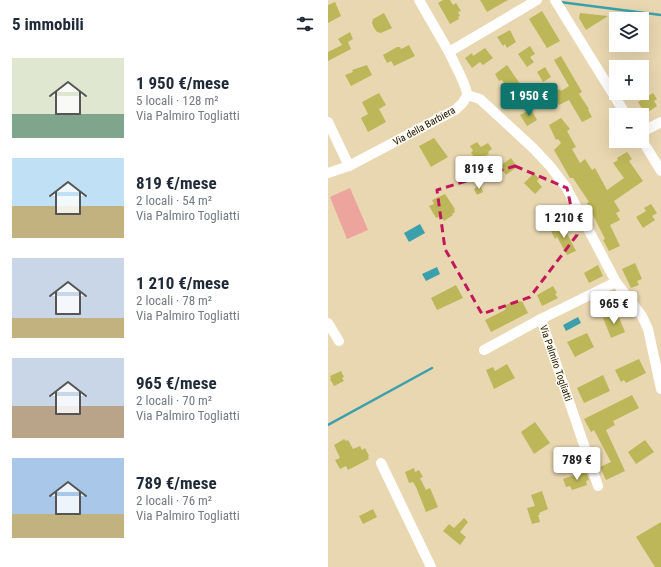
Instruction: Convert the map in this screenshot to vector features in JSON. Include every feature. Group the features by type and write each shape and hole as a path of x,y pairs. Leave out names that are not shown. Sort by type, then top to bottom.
{"street":[{"path":"419,0 449,52 467,94 480,99 533,148 550,166 566,187 616,282 642,316 648,329 661,389"},
{"path":"449,52 536,0"},
{"path":"557,3 622,108"},
{"name":"Via della Barbiera","path":"328,173 349,166 455,110 464,102 467,94"},
{"path":"328,122 349,166"},
{"path":"649,128 661,122"},
{"path":"647,148 661,171"},
{"name":"Via Palmiro Togliatti","path":"598,486 540,320 616,282"},
{"path":"484,350 540,320"},
{"path":"328,323 339,341"},
{"path":"381,463 431,567"}],"highlighted area":[{"path":"515,166 567,188 577,235 530,297 482,314 445,249 437,190"}],"shaded area":[{"path":"350,188 368,230 347,239 330,197"}],"water":[{"path":"420,224 425,233 409,242 404,233"},
{"path":"437,267 440,274 426,281 422,274"},
{"path":"578,317 581,323 566,331 563,325"}],"building":[{"path":"443,0 450,0 453,5 456,3 461,11 458,12 460,16 458,17 459,19 450,24 438,3"},
{"path":"480,0 508,0 487,12"},
{"path":"335,2 341,16 328,23 328,5"},
{"path":"542,11 560,41 547,48 529,19"},
{"path":"384,13 392,28 381,33 377,32 372,23 373,19"},
{"path":"580,13 608,16 586,30 579,18"},
{"path":"510,30 516,42 507,48 505,44 503,46 497,37"},
{"path":"350,32 353,39 348,42 351,49 328,61 328,52 342,45 338,39"},
{"path":"409,45 415,56 394,66 391,61 387,63 383,55 397,47 400,47 401,49"},
{"path":"530,46 535,54 530,57 534,62 527,67 518,54"},
{"path":"485,48 493,58 483,65 480,62 472,68 465,58 472,53 473,56"},
{"path":"561,56 582,92 579,94 589,109 588,110 592,117 582,122 569,100 559,105 552,94 569,86 554,60"},
{"path":"367,65 372,75 351,86 345,75 353,72 352,70"},
{"path":"507,65 527,94 516,102 502,80 499,81 495,74"},
{"path":"545,67 551,77 543,82 537,72"},
{"path":"379,93 386,105 379,109 386,122 368,132 361,118 368,114 362,102"},
{"path":"653,93 657,99 654,101 657,106 649,111 649,108 642,108 638,102 641,100 649,100 649,95"},
{"path":"531,109 537,120 527,126 520,115"},
{"path":"561,118 570,129 567,131 576,147 572,149 580,163 585,159 592,170 595,168 607,190 624,178 613,163 618,160 617,158 627,152 632,159 629,161 643,181 614,201 620,211 616,213 620,220 610,225 620,246 609,251 603,240 605,239 587,203 589,202 573,178 570,178 554,150 561,143 558,139 556,140 549,125"},
{"path":"434,138 448,157 431,167 419,146"},
{"path":"477,142 481,147 488,143 492,149 488,152 489,154 476,161 471,152 473,151 470,146"},
{"path":"511,158 517,167 506,175 500,166"},
{"path":"534,173 539,179 537,181 542,187 535,194 524,183"},
{"path":"480,185 483,192 477,195 474,189"},
{"path":"445,194 455,209 455,212 444,221 441,216 436,218 429,206 434,204 432,200"},
{"path":"651,204 657,213 652,216 655,220 643,228 636,217 646,211 644,208"},
{"path":"565,224 569,232 567,233 576,251 567,255 557,237 555,239 551,231"},
{"path":"635,263 642,279 637,281 639,285 631,288 622,269"},
{"path":"598,265 603,276 589,283 584,273"},
{"path":"456,285 463,298 437,310 431,298"},
{"path":"553,286 557,293 555,294 558,298 542,306 537,295"},
{"path":"514,301 516,303 522,301 528,313 491,332 485,320 503,311 506,309 504,306"},
{"path":"617,313 625,332 611,338 603,318"},
{"path":"587,333 594,347 575,357 567,342"},
{"path":"639,359 646,373 626,383 624,380 621,382 615,370"},
{"path":"507,364 515,378 494,389 486,370 493,367 495,371"},
{"path":"341,371 344,381 334,386 330,376"},
{"path":"603,375 610,391 584,403 577,388"},
{"path":"632,395 639,408 613,421 615,425 606,430 625,471 606,480 600,467 611,462 594,430 591,432 584,419"},
{"path":"535,422 550,443 534,454 521,432"},
{"path":"344,439 346,441 348,440 353,449 360,446 362,450 365,448 369,459 348,470 346,466 340,469 335,460 340,458 334,445"},
{"path":"645,440 654,452 636,464 628,452"},
{"path":"414,468 415,472 419,470 423,477 420,478 426,490 430,488 438,507 426,512 416,487 413,482 409,483 405,472"},
{"path":"586,471 589,480 586,481 587,485 572,490 570,486 566,487 563,479"},
{"path":"542,491 548,509 539,513 540,515 538,515 540,522 532,524 527,508 535,506 531,495"},
{"path":"373,509 377,517 363,524 359,516"},
{"path":"464,518 468,522 460,532 466,537 460,545 443,531 449,524 454,528"},
{"path":"661,522 661,567 655,567 636,537"}],"waterway":[{"path":"560,2 661,15"},
{"path":"328,425 432,368"}]}
